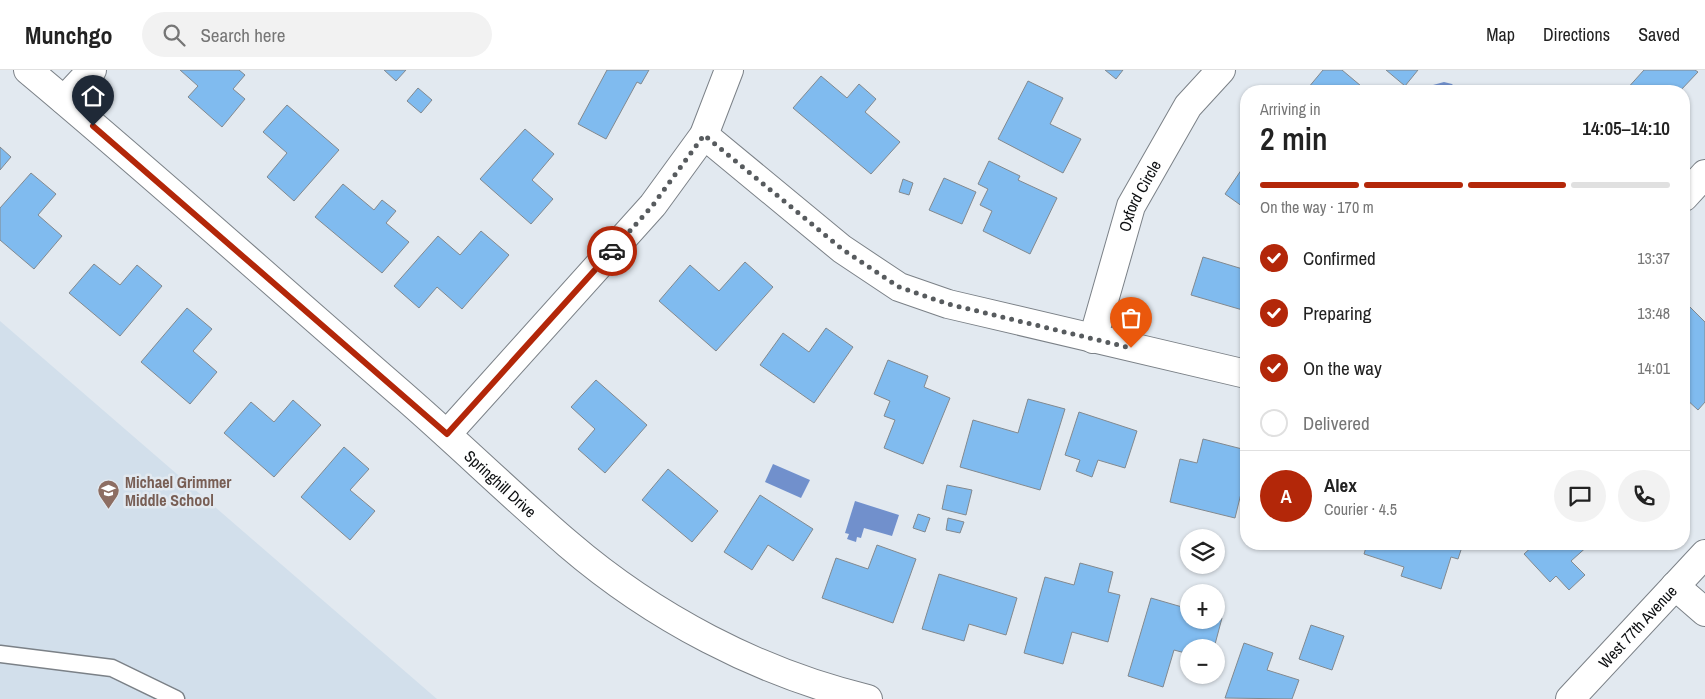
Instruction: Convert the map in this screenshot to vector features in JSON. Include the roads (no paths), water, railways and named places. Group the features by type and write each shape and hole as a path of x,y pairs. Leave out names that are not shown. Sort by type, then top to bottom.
{"street":[{"name":"Springhill Drive","path":"28,70 447,434 569,546 643,600 697,632 768,667 827,689 868,699"},
{"path":"64,100 92,70"},
{"path":"447,434 653,205 704,135 729,70"},
{"name":"Oxford Circle","path":"1093,339 1131,206 1188,106 1221,70"},
{"path":"704,135 842,249 899,287 948,304 1240,373"},
{"path":"1690,190 1705,174"},
{"name":"West 77th Avenue","path":"1570,699 1705,554"},
{"path":"1675,586 1705,612"}],"lane":[{"path":"0,654 112,668 176,699"}],"water":[{"path":"1444,82 1453,85 1433,85"},
{"path":"773,464 810,480 801,498 765,482"},
{"path":"855,501 899,515 892,536 864,528 861,538 857,537 856,542 847,539 849,534 845,533"}],"place":[{"name":"Michael Grimmer Middle School","path":"109,510"}]}
